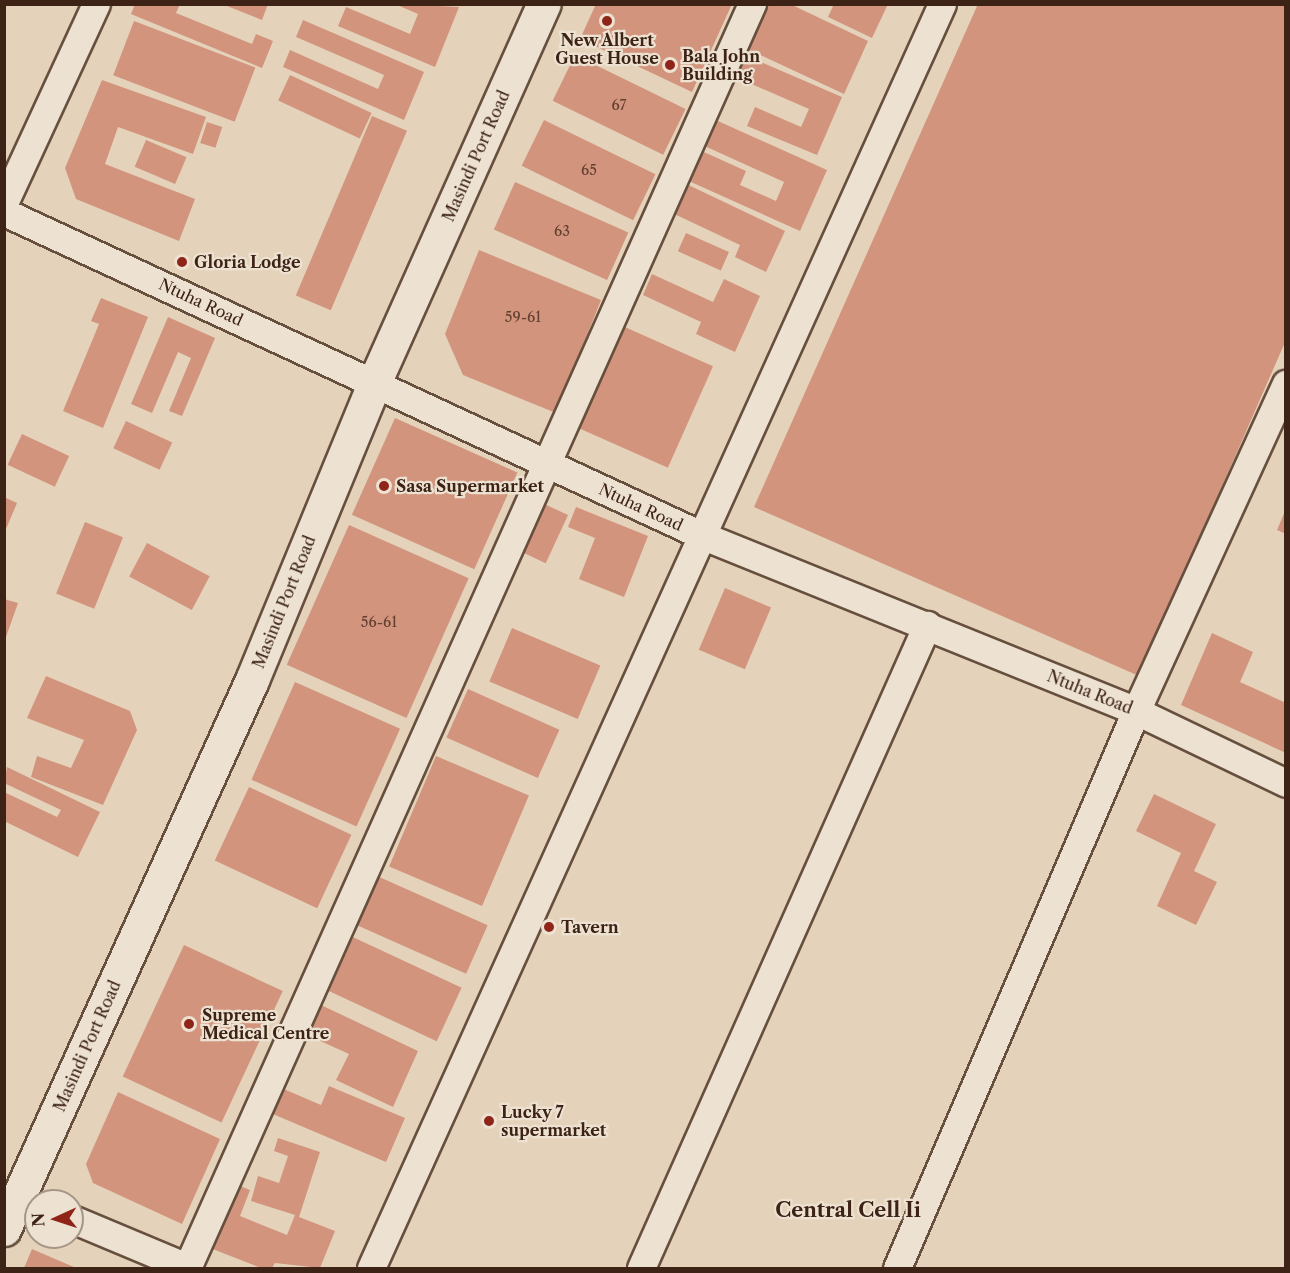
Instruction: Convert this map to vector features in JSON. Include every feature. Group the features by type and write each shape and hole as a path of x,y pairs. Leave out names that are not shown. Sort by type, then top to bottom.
{"main road":[{"name":"Masindi Port Road","path":"32,1189 252,680 375,381 544,4"},
{"name":"Masindi Port Road","path":"4,1229 24,1205"}],"street":[{"path":"4,202 96,4"},
{"path":"84,1225 188,1268 752,4"},
{"path":"370,1269 942,4"},
{"name":"Ntuha Road","path":"4,212 375,381 701,535 1136,711 1286,783"},
{"path":"897,1269 1136,711 1286,384"},
{"path":"641,1269 927,625"}],"building":[{"path":"135,4 180,4 176,13 252,44 256,34 273,41 262,68 131,14"},
{"path":"222,4 268,4 262,20"},
{"path":"395,4 459,7 435,67 338,26 346,7 410,34 418,14"},
{"name":"Bala John Building","path":"596,4 732,4 692,92 580,39"},
{"path":"758,4 790,4 868,41 844,94 739,45"},
{"path":"834,4 888,4 872,38 828,17"},
{"path":"978,4 1286,4 1286,340 1139,676 754,507"},
{"path":"303,20 424,72 404,120 283,67 290,50 378,89 384,75 296,37"},
{"path":"134,21 255,68 235,122 113,75"},
{"path":"735,51 842,97 817,155 747,126 755,107 801,127 809,109 726,73"},
{"path":"575,55 686,109 663,155 553,101"},
{"path":"290,75 372,113 360,138 278,100"},
{"path":"102,80 206,117 193,154 118,127 105,164 195,199 179,241 76,199 65,168"},
{"path":"372,116 407,131 331,310 296,295"},
{"path":"709,117 827,170 800,231 682,178 695,148 746,171 740,185 776,201 784,182 698,143"},
{"path":"544,120 655,174 633,220 522,166"},
{"path":"207,122 222,127 215,148 200,143"},
{"path":"146,140 187,157 175,184 135,167"},
{"path":"678,180 785,231 766,272 735,257 740,245 670,212"},
{"path":"515,182 628,232 607,280 494,230"},
{"path":"686,233 729,252 721,270 678,251"},
{"path":"479,250 601,300 556,413 463,375 445,334"},
{"path":"652,274 713,302 724,279 760,296 735,352 696,334 701,322 643,295"},
{"path":"101,298 148,317 103,428 63,411 99,324 91,321"},
{"path":"168,317 215,338 182,416 169,411 191,358 178,352 152,413 131,404"},
{"path":"618,324 713,366 668,468 573,425"},
{"path":"395,418 517,473 474,569 352,515"},
{"path":"126,421 172,443 160,470 113,448"},
{"path":"22,434 69,456 55,487 8,465"},
{"path":"4,497 17,503 6,529 4,528"},
{"path":"540,502 568,515 546,563 518,550"},
{"path":"576,507 648,536 624,597 579,579 595,538 568,527"},
{"path":"1286,511 1286,534 1277,530"},
{"path":"85,522 123,537 94,609 56,593"},
{"path":"349,525 469,578 406,718 287,665"},
{"path":"147,543 210,576 192,610 129,577"},
{"path":"725,588 771,608 745,669 699,650"},
{"path":"4,599 18,603 5,640 4,640"},
{"path":"512,628 600,666 578,719 489,681"},
{"path":"1212,633 1253,652 1240,682 1286,703 1286,753 1181,705"},
{"path":"46,676 130,711 137,730 103,805 31,777 37,756 71,768 84,740 27,718"},
{"path":"295,682 400,729 357,827 251,780"},
{"path":"468,689 559,730 538,778 446,737"},
{"path":"436,756 529,795 482,906 389,866"},
{"path":"7,767 100,812 78,857 4,821 4,792 57,817 61,810 4,783"},
{"path":"249,787 351,835 317,908 215,860"},
{"path":"1154,794 1216,824 1194,871 1217,882 1196,925 1157,906 1181,853 1136,831"},
{"path":"368,872 488,925 466,974 346,920"},
{"path":"342,932 462,988 437,1041 317,985"},
{"path":"184,945 283,991 222,1122 123,1076"},
{"path":"321,1005 418,1051 393,1107 336,1080 349,1054 307,1035"},
{"path":"329,1086 405,1118 386,1162 268,1112 279,1087 321,1105"},
{"path":"118,1092 220,1139 182,1224 93,1183 86,1164"},
{"path":"278,1138 320,1152 299,1217 335,1231 320,1268 275,1263 272,1268 261,1268 205,1246 230,1182 250,1190 240,1216 287,1235 295,1215 251,1201 258,1176 279,1183 288,1156 274,1151"},
{"path":"32,1249 76,1268 24,1268"}],"place":[{"name":"New Albert Guest House","path":"607,21"},
{"name":"Bala John Building","path":"670,65"},
{"name":"Gloria Lodge","path":"182,262"},
{"name":"Sasa Supermarket","path":"384,486"},
{"name":"Tavern","path":"549,927"},
{"name":"Supreme Medical Centre","path":"189,1024"},
{"name":"Lucky 7 supermarket","path":"489,1121"}],"district":[{"name":"Central Cell Ii","path":"848,1210"}]}
